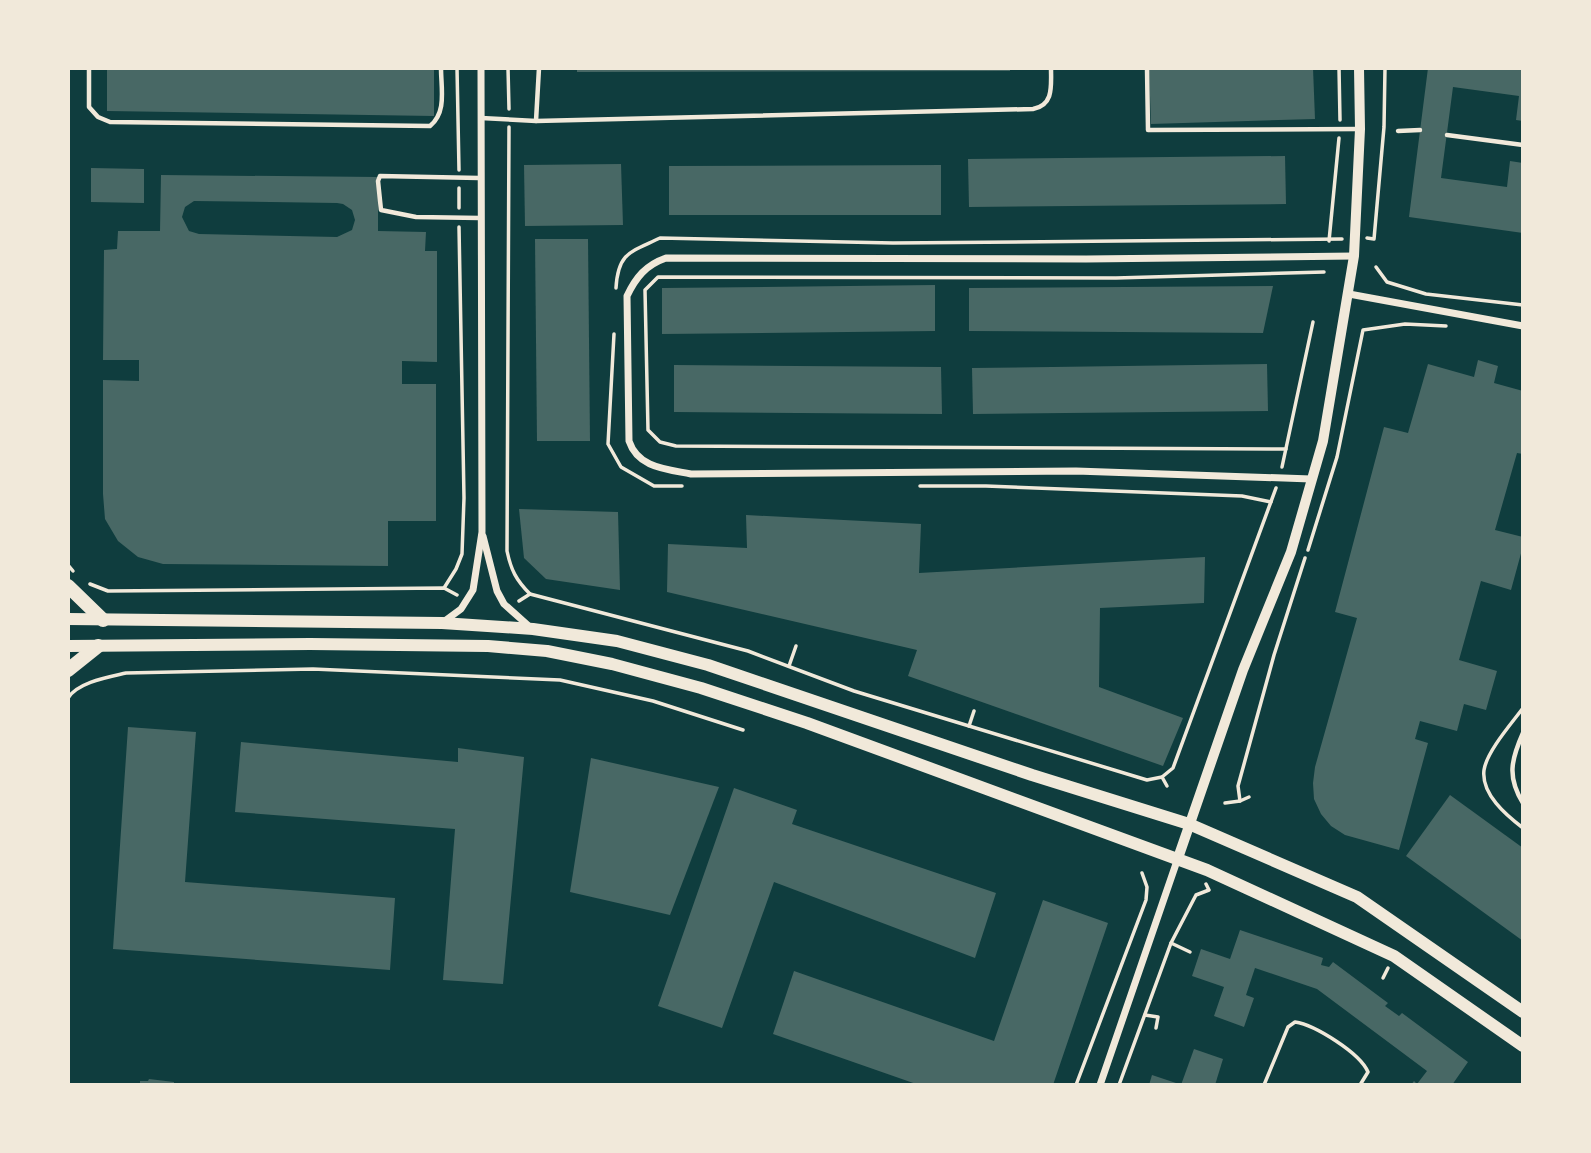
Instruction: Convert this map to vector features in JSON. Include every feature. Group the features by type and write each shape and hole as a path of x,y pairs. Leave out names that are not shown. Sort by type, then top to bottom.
{"highway":[{"path":"68,586 103,620"},
{"path":"68,670 98,646"}],"main road":[{"path":"68,619 442,623 533,629 617,641 708,665 1032,775 1189,824 1357,897 1523,1012"},
{"path":"68,646 310,643 488,646 560,654 612,664 701,688 807,723 1178,858 1394,956 1523,1046"}],"street":[{"path":"442,623 461,608 473,590 482,532 481,68"},
{"path":"1100,1085 1243,670 1290,552 1322,441 1354,257 1360,129 1359,68"},
{"path":"1311,479 1076,471 691,474 654,467 639,459 629,441 627,296 635,279 643,271 654,262 666,258 1354,257"},
{"path":"1349,293 1523,326"},
{"path":"482,532 492,575 501,597 505,604 533,629"}],"lane":[{"path":"89,68 89,107 98,117 110,122 430,126 441,111 441,68"},
{"path":"536,121 539,68"},
{"path":"481,118 536,121 1034,109 1044,107 1051,94 1051,68"},
{"path":"1147,68 1148,130 1360,129"},
{"path":"1398,131 1420,130"},
{"path":"1447,135 1523,145"},
{"path":"480,178 380,176 378,181 381,210 416,217 480,218"},
{"path":"1523,733 1513,755 1511,773 1523,803"}],"path":[{"path":"444,588 456,569 461,554 463,520 457,68"},
{"path":"508,68 507,551 510,569 530,594"},
{"path":"1329,241 1340,130 1339,68"},
{"path":"616,294 618,266 630,253 660,238 893,243 1374,239 1384,127 1385,68"},
{"path":"1376,268 1387,282 1426,294 1523,305"},
{"path":"1286,449 676,446 660,442 648,430 645,289 658,277 1116,278 1324,272"},
{"path":"615,321 608,444 621,467 654,486 681,486"},
{"path":"854,691 1147,780 1162,777 1173,768 1280,477 1313,322"},
{"path":"1363,330 1405,324 1450,326"},
{"path":"916,486 986,486 1242,496 1271,502"},
{"path":"789,666 796,646"},
{"path":"69,694 98,680 126,673 216,670 313,669 560,680 653,701 743,730"},
{"path":"969,726 974,711"},
{"path":"1162,777 1167,786"},
{"path":"1225,803 1249,797"},
{"path":"1076,1085 1146,900 1147,887 1142,873"},
{"path":"1119,1085 1171,943 1196,895 1209,890"},
{"path":"1171,943 1190,952"},
{"path":"1383,978 1388,968"},
{"path":"1144,1015 1158,1017 1156,1028"},
{"path":"1264,1085 1288,1027 1295,1022 1306,1024 1320,1032 1365,1065 1368,1072 1360,1085"}],"building":[{"path":"107,68 434,68 434,116 107,111"},
{"path":"577,68 1010,68 1010,71 577,72"},
{"path":"1149,68 1313,68 1315,119 1151,124"},
{"path":"1428,68 1523,68 1523,121 1516,120 1519,96 1453,87 1441,178 1507,187 1510,161 1523,163 1523,233 1409,217"},
{"path":"1285,156 1286,204 969,207 968,159"},
{"path":"621,164 623,225 525,226 524,165"},
{"path":"941,165 941,215 669,215 669,166"},
{"path":"91,168 144,169 144,203 91,202"},
{"path":"161,175 378,177 378,231 426,232 425,251 437,251 437,362 402,361 402,384 436,384 436,521 388,521 388,566 163,564 138,557 118,541 105,519 103,380 139,381 139,360 103,360 104,250 117,249 118,231 160,231","holes":["194,201 337,203 352,210 355,220 352,230 337,237 199,234 189,231 182,217 185,207"]},
{"path":"535,239 588,239 590,441 537,441"},
{"path":"935,285 935,331 662,334 662,288"},
{"path":"1273,286 1263,333 969,331 969,288"},
{"path":"1478,360 1498,366 1494,383 1523,391 1523,454 1517,453 1495,530 1523,537 1523,546 1511,590 1481,581 1459,660 1497,671 1486,710 1464,704 1457,731 1420,721 1415,739 1428,743 1399,850 1345,835 1331,826 1314,799 1315,767 1357,618 1335,612 1384,427 1408,433 1428,364 1474,377"},
{"path":"1267,364 1268,411 973,414 972,368"},
{"path":"674,365 941,367 942,414 674,412"},
{"path":"519,509 618,512 620,590 546,579 524,558"},
{"path":"746,515 921,524 919,573 1205,557 1204,603 1100,608 1099,687 1183,718 1163,766 908,676 917,650 667,592 668,544 747,548"},
{"path":"128,727 196,732 185,882 395,898 390,970 113,949"},
{"path":"241,742 458,762 458,748 524,757 503,984 443,980 455,829 235,812"},
{"path":"591,758 719,787 670,915 570,892"},
{"path":"734,788 797,810 792,824 996,893 975,958 774,882 722,1028 658,1006"},
{"path":"1450,795 1523,848 1523,941 1406,856"},
{"path":"1043,900 1108,923 1053,1085 919,1085 773,1034 794,971 994,1041"},
{"path":"1240,930 1323,958 1321,965 1329,967 1333,962 1388,1003 1385,1006 1399,1016 1402,1013 1468,1062 1452,1085 1411,1085 1414,1081 1417,1084 1427,1071 1317,989 1255,968 1246,995 1254,998 1244,1027 1214,1016 1224,987 1192,976 1201,949 1230,959"},
{"path":"1194,1049 1223,1059 1215,1085 1181,1085"},
{"path":"1152,1075 1179,1084 1179,1085 1149,1085"},
{"path":"149,1079 174,1082 174,1085 140,1085 140,1081"}]}
